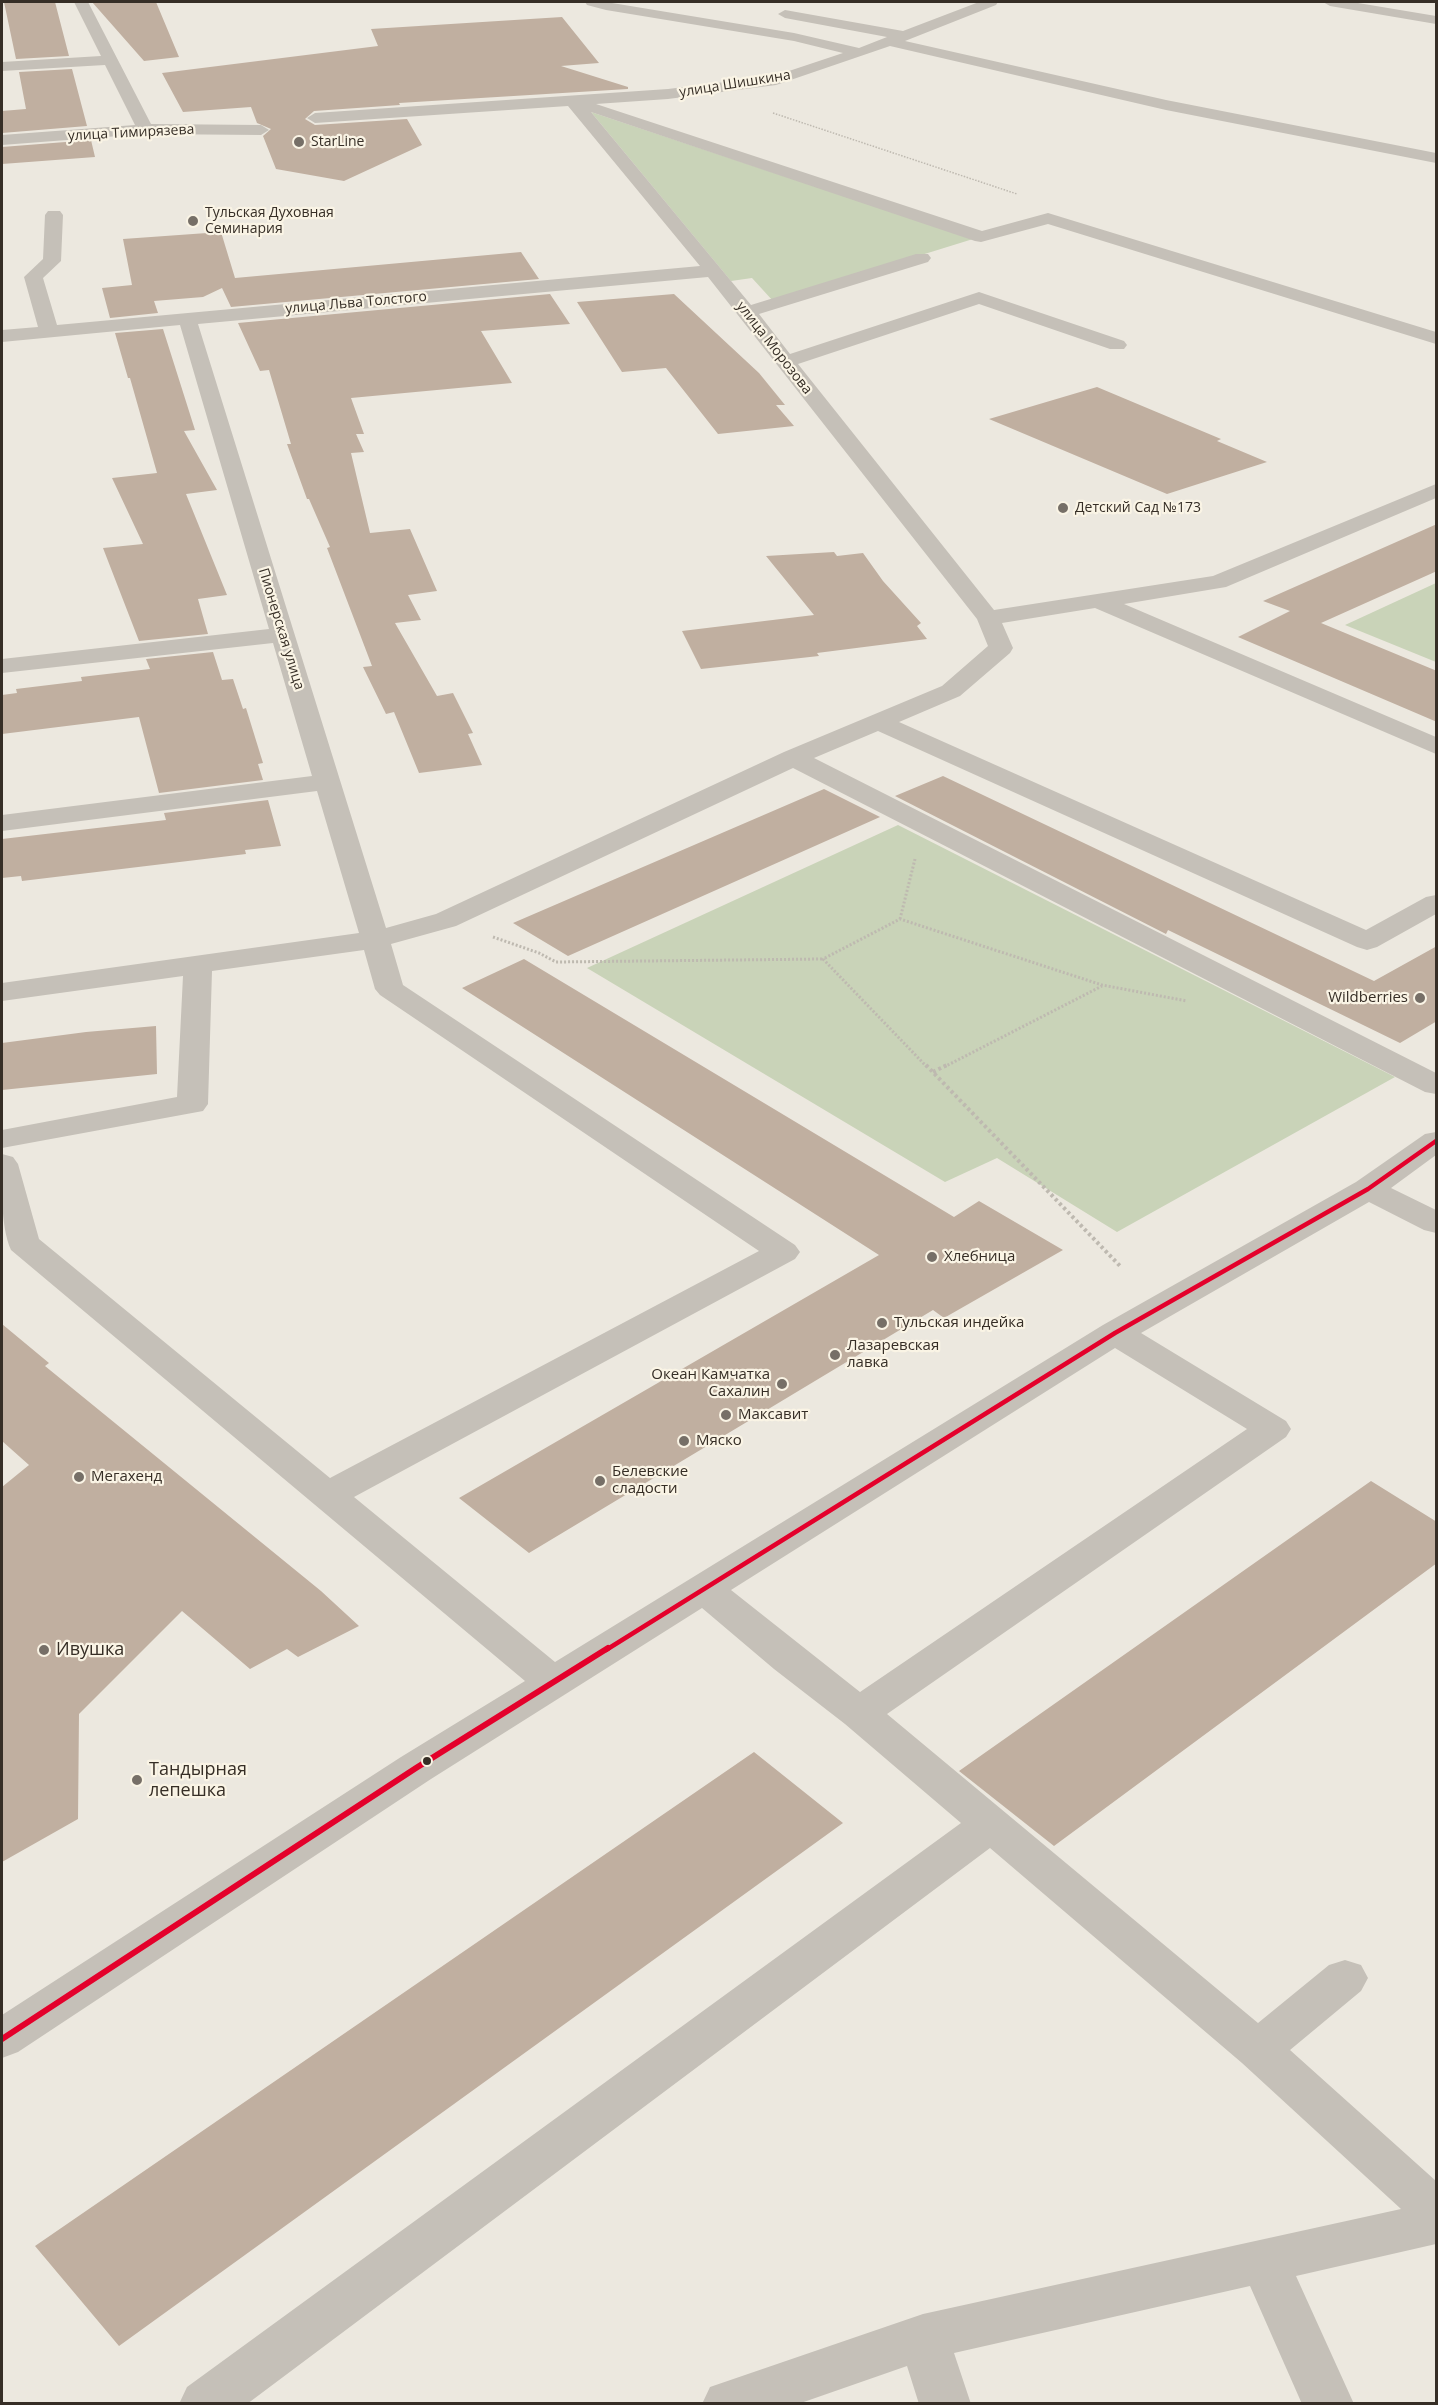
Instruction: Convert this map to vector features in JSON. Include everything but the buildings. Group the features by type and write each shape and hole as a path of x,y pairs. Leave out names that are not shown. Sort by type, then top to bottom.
{"street":[{"path":"81,2 145,129"},
{"path":"592,2 794,37 860,53"},
{"name":"улица Шишкина","path":"315,118 573,101 730,87 777,80 860,53 991,2"},
{"path":"1330,2 1437,20"},
{"path":"765,10 897,39 1166,105 1437,158"},
{"path":"2,67 109,60"},
{"path":"573,101 981,237 1048,218 1437,338"},
{"name":"улица Морозова","path":"573,101 747,312 988,618 1001,648 951,691 878,722"},
{"name":"улица Тимирязева","path":"2,140 145,129 261,130"},
{"path":"49,331 33,278 52,261 54,215"},
{"path":"747,312 922,258"},
{"name":"улица Льва Толстого","path":"2,336 711,271"},
{"path":"785,362 978,298 1117,345"},
{"name":"Пионерская улица","path":"187,318 390,989 783,1252 327,1494"},
{"path":"988,618 1218,582 1437,490"},
{"path":"1098,601 1437,746"},
{"path":"2,666 283,634"},
{"path":"2,992 374,940 446,920 878,722 1367,941 1437,903"},
{"path":"793,759 1437,1085"},
{"path":"2,823 327,782"},
{"path":"2,1140 192,1104 198,964"},
{"path":"2,2039 417,1768 1115,1333 1368,1189 1437,1141"},
{"path":"2,1164 23,1244 554,1683"},
{"path":"1368,1189 1437,1223"},
{"path":"859,1713 1273,1429 1115,1333"},
{"path":"704,1589 788,1659 859,1713 1258,2050 1437,2211"},
{"path":"205,2403 990,1824"},
{"path":"1258,2050 1345,1978"},
{"path":"728,2403 923,2337 1265,2263 1437,2223"},
{"path":"1265,2263 1328,2403"},
{"path":"923,2337 945,2403"}],"path":[{"path":"730,87 739,101 1021,195 1048,218"},
{"path":"900,919 923,824"},
{"path":"446,920 539,953 556,962 823,959 900,919 1102,985 1195,1002"},
{"path":"823,959 1121,1267"},
{"path":"933,1072 1102,985"}],"green space":[{"path":"591,112 973,239 773,301 752,278 731,281"},
{"path":"1436,583 1436,662 1345,625"},
{"path":"898,825 1395,1077 1117,1232 997,1158 945,1182 587,968"}],"transit line":[{"path":"2,2039 416,1768 1115,1333 1368,1189 1436,1141"}],"place":[{"name":"StarLine","path":"299,142"},
{"name":"Тульская Духовная Семинария","path":"193,221"},
{"name":"Детский Сад №173","path":"1063,508"},
{"name":"Wildberries","path":"1420,998"},
{"name":"Хлебница","path":"932,1257"},
{"name":"Тульская индейка","path":"882,1323"},
{"name":"Лазаревская лавка","path":"835,1355"},
{"name":"Океан Камчатка Сахалин","path":"782,1384"},
{"name":"Максавит","path":"726,1415"},
{"name":"Мяско","path":"684,1441"},
{"name":"Мегахенд","path":"79,1477"},
{"name":"Белевские сладости","path":"600,1481"},
{"name":"Ивушка","path":"44,1650"},
{"name":"Тандырная лепешка","path":"137,1780"}]}
